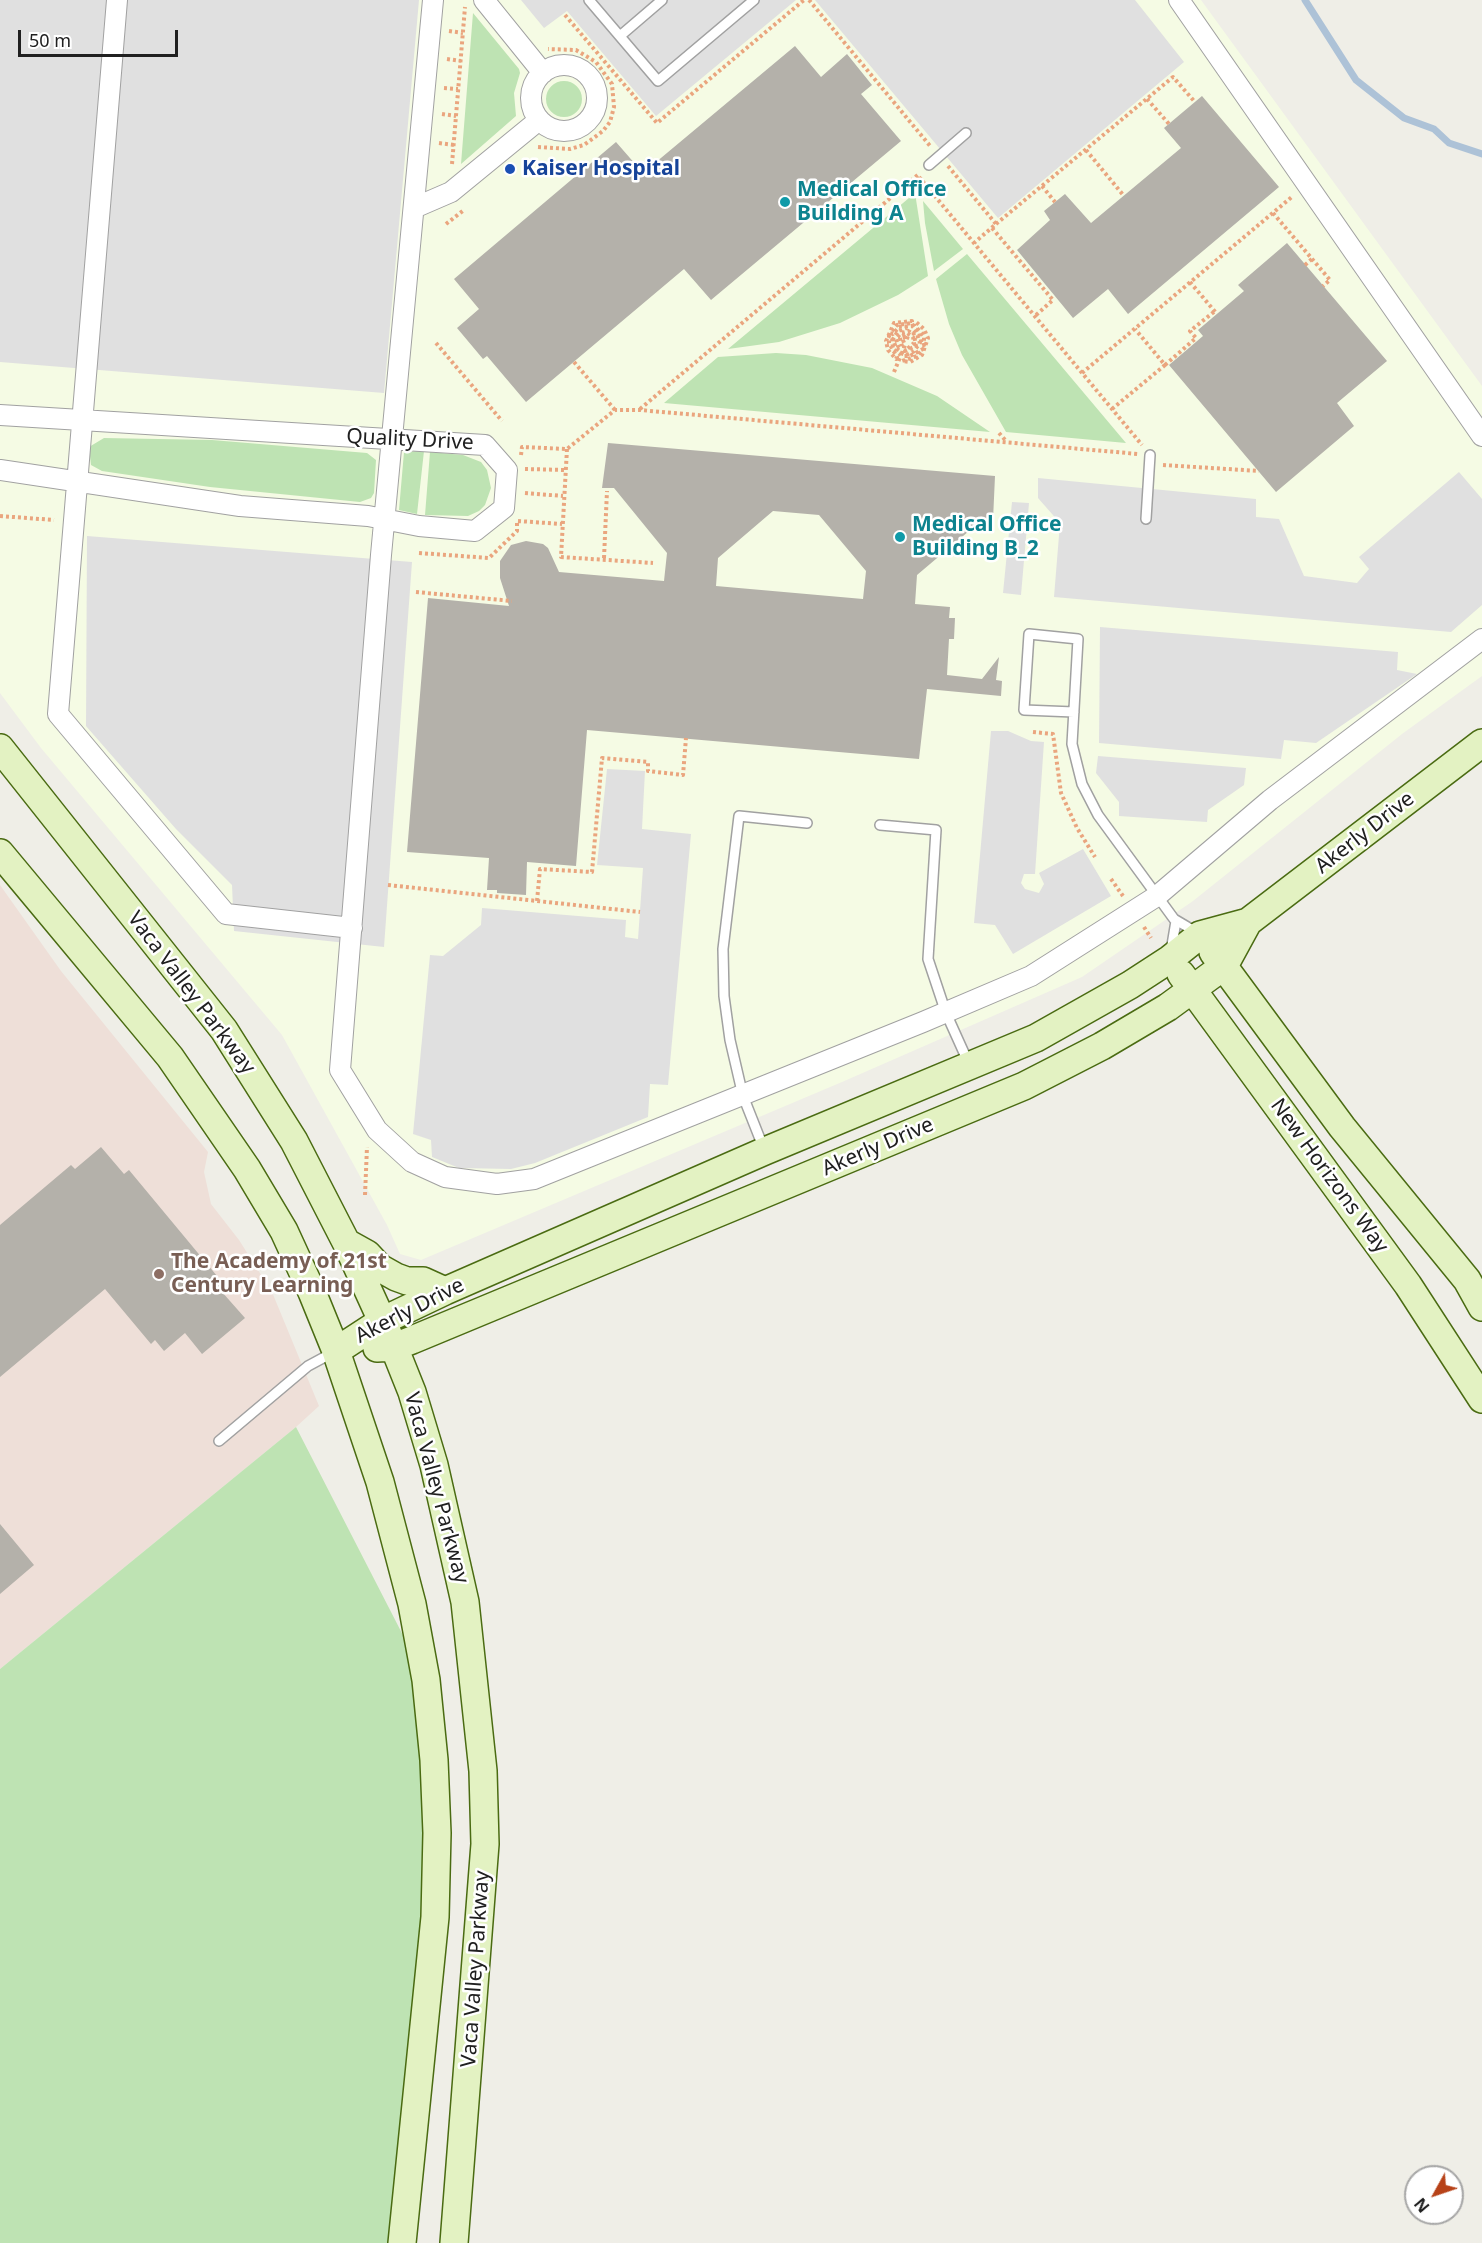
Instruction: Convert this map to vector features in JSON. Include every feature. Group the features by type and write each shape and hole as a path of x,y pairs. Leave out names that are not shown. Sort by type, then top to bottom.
{"street":[{"path":"117,0 75,481 58,714 226,914 352,928"},
{"path":"433,0 385,520 340,1070 376,1130 412,1162 445,1177 497,1184 534,1179 743,1096 1031,976 1157,896 1270,800 1482,639"},
{"path":"484,0 543,73"},
{"path":"1179,0 1482,436"},
{"path":"564,65 585,71 592,80 598,101 589,122 569,132 548,127 539,120 531,104 531,95 537,79 543,73 564,65"},
{"path":"414,208 451,192 539,120"},
{"name":"Quality Drive","path":"0,415 485,444 507,470 504,508 475,531 240,506 0,470"},
{"name":"Akerly Drive","path":"336,1351 381,1321 445,1291 765,1151 970,1066 1077,1016 1170,959 1200,935 1248,922 1482,743"},
{"name":"Vaca Valley Parkway","path":"0,748 224,1030 294,1141 347,1244 412,1392 434,1465 463,1591 483,1771 485,1845 454,2243"},
{"path":"0,853 170,1057 215,1121 284,1231 336,1351 380,1482 412,1604 426,1680 434,1760 435,1917 402,2243"},
{"name":"Akerly Drive","path":"336,1351 394,1347 1024,1086 1102,1047 1224,966 1248,922"},
{"name":"New Horizons Way","path":"1200,935 1342,1127 1467,1280 1482,1307"},
{"name":"New Horizons Way","path":"1170,959 1408,1286 1482,1399"},
{"path":"347,1244 367,1254 380,1268 396,1277 407,1281 423,1281 445,1291"}],"lane":[{"path":"589,0 658,81 754,0"},
{"path":"620,36 662,0"},
{"path":"929,165 966,133"},
{"path":"1146,519 1150,459"},
{"path":"1074,712 1024,710 1029,634 1078,639 1074,712 1072,744 1082,784 1098,815 1176,921 1200,935"},
{"path":"765,1151 743,1096 730,1040 724,996 723,949 739,816 807,823"},
{"path":"880,825 936,830 928,959 946,1013 970,1066"},
{"path":"1170,959 1176,921"},
{"path":"219,1441 308,1366 336,1351"}],"path":[{"path":"809,0 939,156 1053,300 1035,316"},
{"path":"452,168 465,6"},
{"path":"974,243 1173,77 1195,102"},
{"path":"1148,99 1169,124"},
{"path":"1086,150 1124,196"},
{"path":"640,410 929,165"},
{"path":"918,176 1113,409 1150,459"},
{"path":"1042,186 1055,202"},
{"path":"1082,373 1296,194"},
{"path":"1273,213 1330,280 1323,286"},
{"path":"1305,265 1312,259"},
{"path":"1113,409 1196,339 1190,331 1216,312 1190,282"},
{"path":"894,372 901,355 893,349 892,337 889,336 890,347 896,359 890,354 886,336 894,323 909,320 912,323 901,323 890,333 893,334 903,326 912,326 919,332 922,345 924,345 924,336 914,325 916,322 927,334 927,347 916,360 902,361 917,356 923,349 910,356 904,356 912,352 920,343 918,334 913,330 916,346 905,351 914,340 907,333 900,338 902,346 900,348 896,339 910,328 898,331 893,339 896,348 902,353 905,345 902,338 908,336 906,341"},
{"path":"1135,328 1166,365"},
{"path":"436,343 502,421"},
{"path":"574,362 615,410"},
{"path":"522,447 567,449 615,410 640,410 1007,442 1258,471"},
{"path":"999,433 1007,442"},
{"path":"567,449 561,557 604,558 653,563"},
{"path":"520,469 566,470"},
{"path":"604,558 607,491"},
{"path":"519,493 563,496"},
{"path":"0,516 58,520"},
{"path":"517,521 562,524"},
{"path":"416,592 513,601"},
{"path":"1033,732 1053,734 1061,793 1077,828 1095,857"},
{"path":"537,901 540,869 592,872 602,758 648,762 648,771 683,774 686,738"},
{"path":"1111,879 1127,902"},
{"path":"388,885 640,912"},
{"path":"1141,924 1151,938"},
{"path":"365,1195 368,1140"}],"shaded area":[{"path":"0,0 1201,0 1482,386 1482,676 1402,734 1193,901 1082,977 842,1082 421,1260 400,1254 387,1225 282,1035 41,748 0,693"},
{"path":"0,0 419,0 384,393 0,362"},
{"path":"521,0 796,0 656,116 567,11 544,28"},
{"path":"815,0 1135,0 1184,62 998,218"},
{"path":"1459,472 1482,499 1482,605 1451,632 1054,597 1060,523 1038,498 1038,478 1256,499 1256,517 1279,519 1304,576 1357,583 1369,569 1359,557"},
{"path":"1012,502 1029,503 1021,595 1003,593"},
{"path":"87,536 412,562 384,947 234,931 232,885 176,829 86,726"},
{"path":"1100,627 1398,652 1397,670 1417,674 1316,743 1284,740 1281,759 1099,743"},
{"path":"991,731 1008,731 1031,741 1044,742 1035,874 1024,874 1021,883 1025,889 1039,893 1044,884 1039,873 1083,849 1111,896 1013,954 995,925 974,923"},
{"path":"1098,756 1246,768 1244,785 1208,810 1207,822 1119,816 1119,802 1096,773"},
{"path":"607,769 645,771 642,829 691,834 668,1085 650,1084 648,1117 535,1163 511,1169 459,1168 432,1157 431,1140 413,1134 430,955 443,956 481,925 482,908 626,920 625,937 638,939 643,868 597,865"},
{"path":"0,885 61,971 208,1152 204,1172 211,1204 239,1240 272,1292 319,1406 0,1669"}],"green space":[{"path":"473,13 520,73 514,93 516,116 461,164"},
{"path":"564,81 577,86 582,99 577,112 564,117 551,112 546,99 551,86"},
{"path":"915,193 928,276 898,295 840,323 779,342 728,349"},
{"path":"923,201 963,249 934,271 925,223"},
{"path":"967,254 1126,443 1006,432 962,355 949,324 936,279"},
{"path":"776,353 806,355 872,368 937,396 990,432 664,403 718,357"},
{"path":"104,438 212,440 367,453 376,460 374,493 371,498 360,502 210,487 102,471 91,465 89,447"},
{"path":"424,451 417,514 399,510 404,452"},
{"path":"430,452 463,455 481,462 487,470 491,488 485,505 479,511 468,516 425,515"},
{"path":"296,1427 426,1680 435,1917 402,2243 0,2243 0,1669"}],"building":[{"name":"Medical Office Building A","path":"795,46 821,77 847,54 872,85 861,94 901,141 711,300 684,269 526,402 487,356 483,359 457,328 479,309 454,279 616,142 643,173"},
{"path":"1202,96 1279,187 1128,314 1108,289 1073,318 1017,250 1050,220 1044,211 1065,194 1091,223 1181,148 1164,128"},
{"path":"1287,243 1387,361 1337,403 1354,426 1276,492 1169,365 1203,336 1198,330 1244,291 1238,285"},
{"path":"608,443 995,476 993,520 982,520 917,575 915,604 950,607 949,618 955,618 954,639 949,639 947,675 982,679 999,657 996,680 1002,681 1001,696 927,689 919,759 587,730 576,866 527,862 526,895 497,893 497,890 487,890 489,858 407,852 428,598 509,606 500,578 500,561 511,545 526,541 543,544 548,548 559,572 664,581 667,553 614,488 602,488","holes":["773,511 819,515 866,571 863,599 716,586 718,558"]},
{"path":"101,1147 124,1174 129,1170 227,1288 222,1292 245,1318 202,1354 185,1333 164,1351 155,1340 151,1344 105,1289 0,1377 0,1225 71,1165 75,1169"},
{"path":"0,1524 34,1565 0,1594"}],"waterway":[{"path":"1305,0 1356,80 1404,118 1434,129 1449,143 1482,154"}],"place":[{"name":"Kaiser Hospital","path":"510,169"},
{"name":"Medical Office Building A","path":"785,202"},
{"name":"Medical Office Building B_2","path":"900,537"},
{"name":"The Academy of 21st Century Learning","path":"159,1274"}]}
